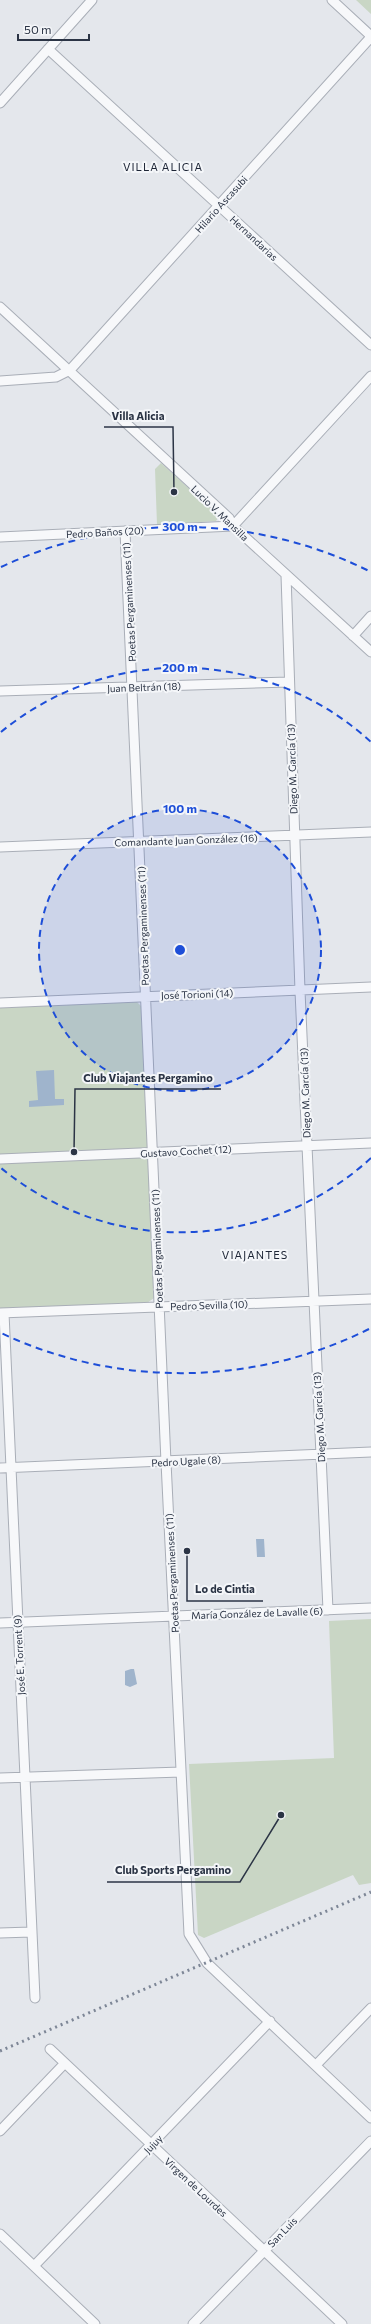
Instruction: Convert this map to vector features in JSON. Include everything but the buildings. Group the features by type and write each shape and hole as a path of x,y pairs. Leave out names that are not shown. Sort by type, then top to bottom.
{"street":[{"path":"0,103 92,0"},
{"path":"332,0 371,37"},
{"name":"Hilario Ascasubi","path":"70,370 371,37"},
{"name":"Hernandarias","path":"48,50 371,346"},
{"name":"Lucio V. Mansilla","path":"0,307 70,370 100,401 229,518 233,526 371,652"},
{"path":"0,381 56,377 70,370"},
{"path":"233,526 371,376"},
{"name":"Pedro Baños (20)","path":"0,537 233,526"},
{"name":"Poetas Pergaminenses (11)","path":"125,531 140,842 166,1462 189,1930 195,1947 207,1963 371,2118"},
{"name":"Diego M. García (13)","path":"286,575 288,682 300,991 328,1610"},
{"path":"353,636 371,616"},
{"name":"Juan Beltrán (18)","path":"0,691 288,682"},
{"name":"Comandante Juan González (16)","path":"0,848 371,832"},
{"name":"José Torioni (14)","path":"0,1003 371,988"},
{"name":"Gustavo Cochet (12)","path":"0,1158 371,1143"},
{"name":"Pedro Sevilla (10)","path":"2,1313 371,1299"},
{"name":"José E. Torrent (9)","path":"2,1313 11,1468 35,1998"},
{"name":"Pedro Ugale (8)","path":"0,1468 371,1452"},
{"name":"María González de Lavalle (6)","path":"0,1623 371,1608"},
{"path":"0,1778 181,1772"},
{"path":"0,1934 31,1932"},
{"path":"316,2065 371,2008"},
{"name":"Jujuy","path":"34,2266 270,2021"},
{"name":"Virgen de Lourdes","path":"50,2049 342,2324"},
{"path":"0,2131 65,2063"},
{"name":"San Luis","path":"193,2324 371,2141"},
{"path":"2,2240 34,2266 95,2324"}],"green space":[{"path":"356,0 371,0 371,14"},
{"path":"161,463 217,514 218,518 216,521 157,525 155,469"},
{"path":"137,1002 143,1008 154,1298 147,1303 0,1309 0,1008"},
{"path":"371,1619 371,1883 359,1885 353,1875 204,1938 198,1935 189,1764 334,1758 329,1621"}],"water":[{"path":"54,1070 55,1099 64,1099 64,1105 29,1107 29,1101 38,1100 36,1071"},
{"path":"256,1539 264,1539 265,1557 257,1557"},
{"path":"134,1669 137,1684 130,1687 125,1685 125,1671"}],"railway":[{"path":"0,2051 371,1892"}],"place":[{"name":"Villa Alicia","path":"174,492"},
{"name":"Club Viajantes Pergamino","path":"74,1152"},
{"name":"Lo de Cintia","path":"187,1551"},
{"name":"Club Sports Pergamino","path":"281,1815"}],"district":[{"name":"VILLA ALICIA","path":"163,167"},
{"name":"VIAJANTES","path":"255,1255"}]}
